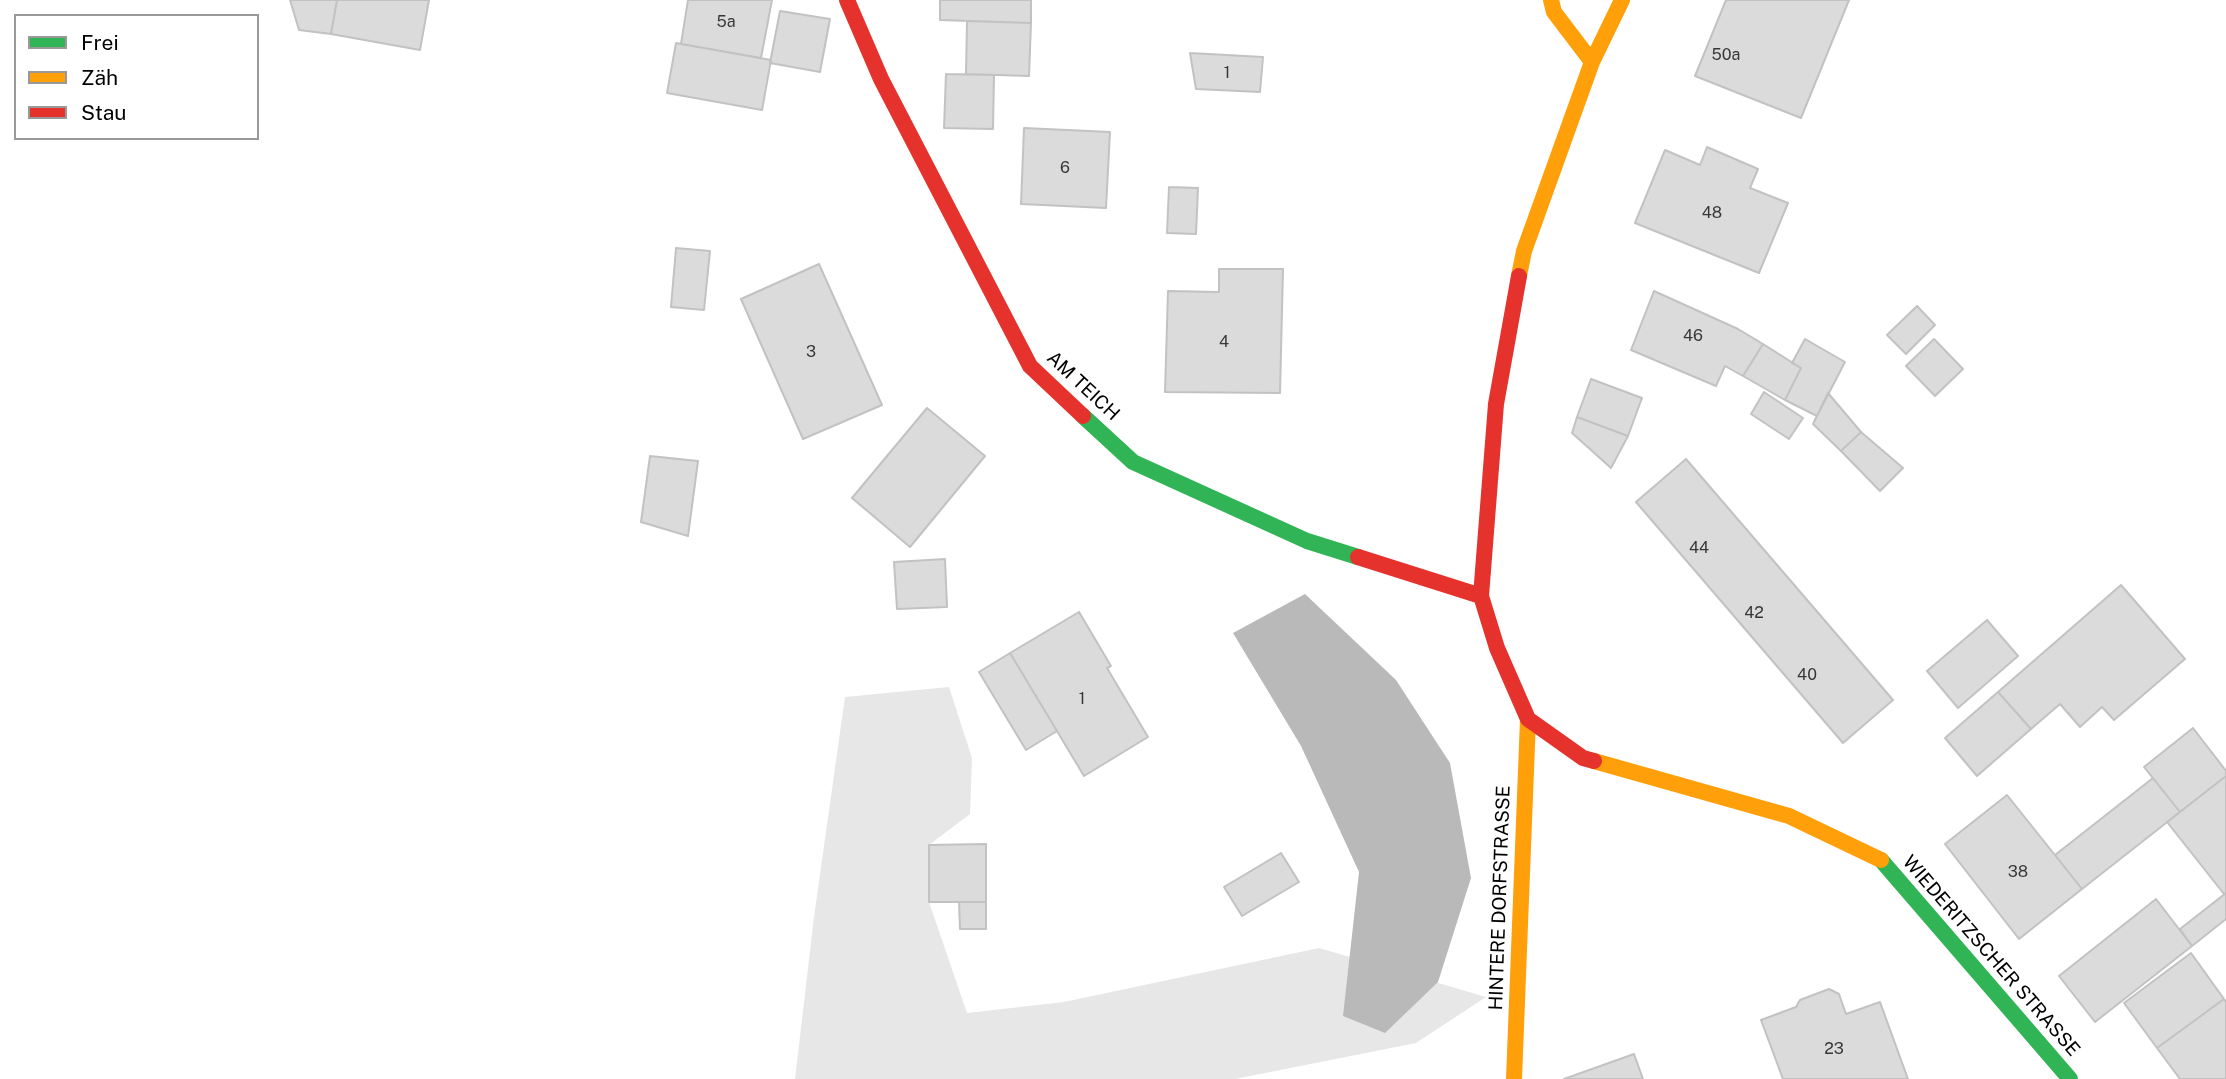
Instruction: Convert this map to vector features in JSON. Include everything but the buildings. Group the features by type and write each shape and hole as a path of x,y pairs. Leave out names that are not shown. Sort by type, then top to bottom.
{"street":[{"name":"AM TEICH","path":"847,0 881,79 1030,366 1133,462 1307,541 1481,596"},
{"path":"1551,0 1554,12 1592,62"},
{"path":"1528,719 1497,648 1481,596 1496,404 1524,251 1592,62 1622,0"},
{"name":"HINTERE DORFSTRASSE","path":"1514,1079 1528,719"},
{"name":"WIEDERITZSCHER STRASSE","path":"1528,719 1583,758 1789,816 1881,860 2070,1079"}],"shaded area":[{"path":"1305,594 1396,680 1450,763 1471,878 1438,982 1385,1033 1343,1016 1359,872 1301,746 1233,633"},
{"path":"949,687 972,758 970,814 929,845 929,902 967,1013 1064,1002 1319,948 1486,997 1416,1043 1235,1079 795,1079 814,917 845,697"}],"traffic: fast":[{"path":"1083,416 1133,462 1307,541 1358,557"},
{"path":"1881,860 2070,1079"}],"traffic: slow":[{"path":"1551,0 1554,12 1592,62"},
{"path":"1519,276 1524,251 1592,62 1622,0"},
{"path":"1514,1079 1528,719"},
{"path":"1594,761 1789,816 1881,860"}],"traffic: jam":[{"path":"847,0 881,79 1030,366 1083,416"},
{"path":"1519,276 1496,404 1481,596 1497,648 1528,719 1583,758 1594,761"},
{"path":"1358,557 1481,596"}]}
